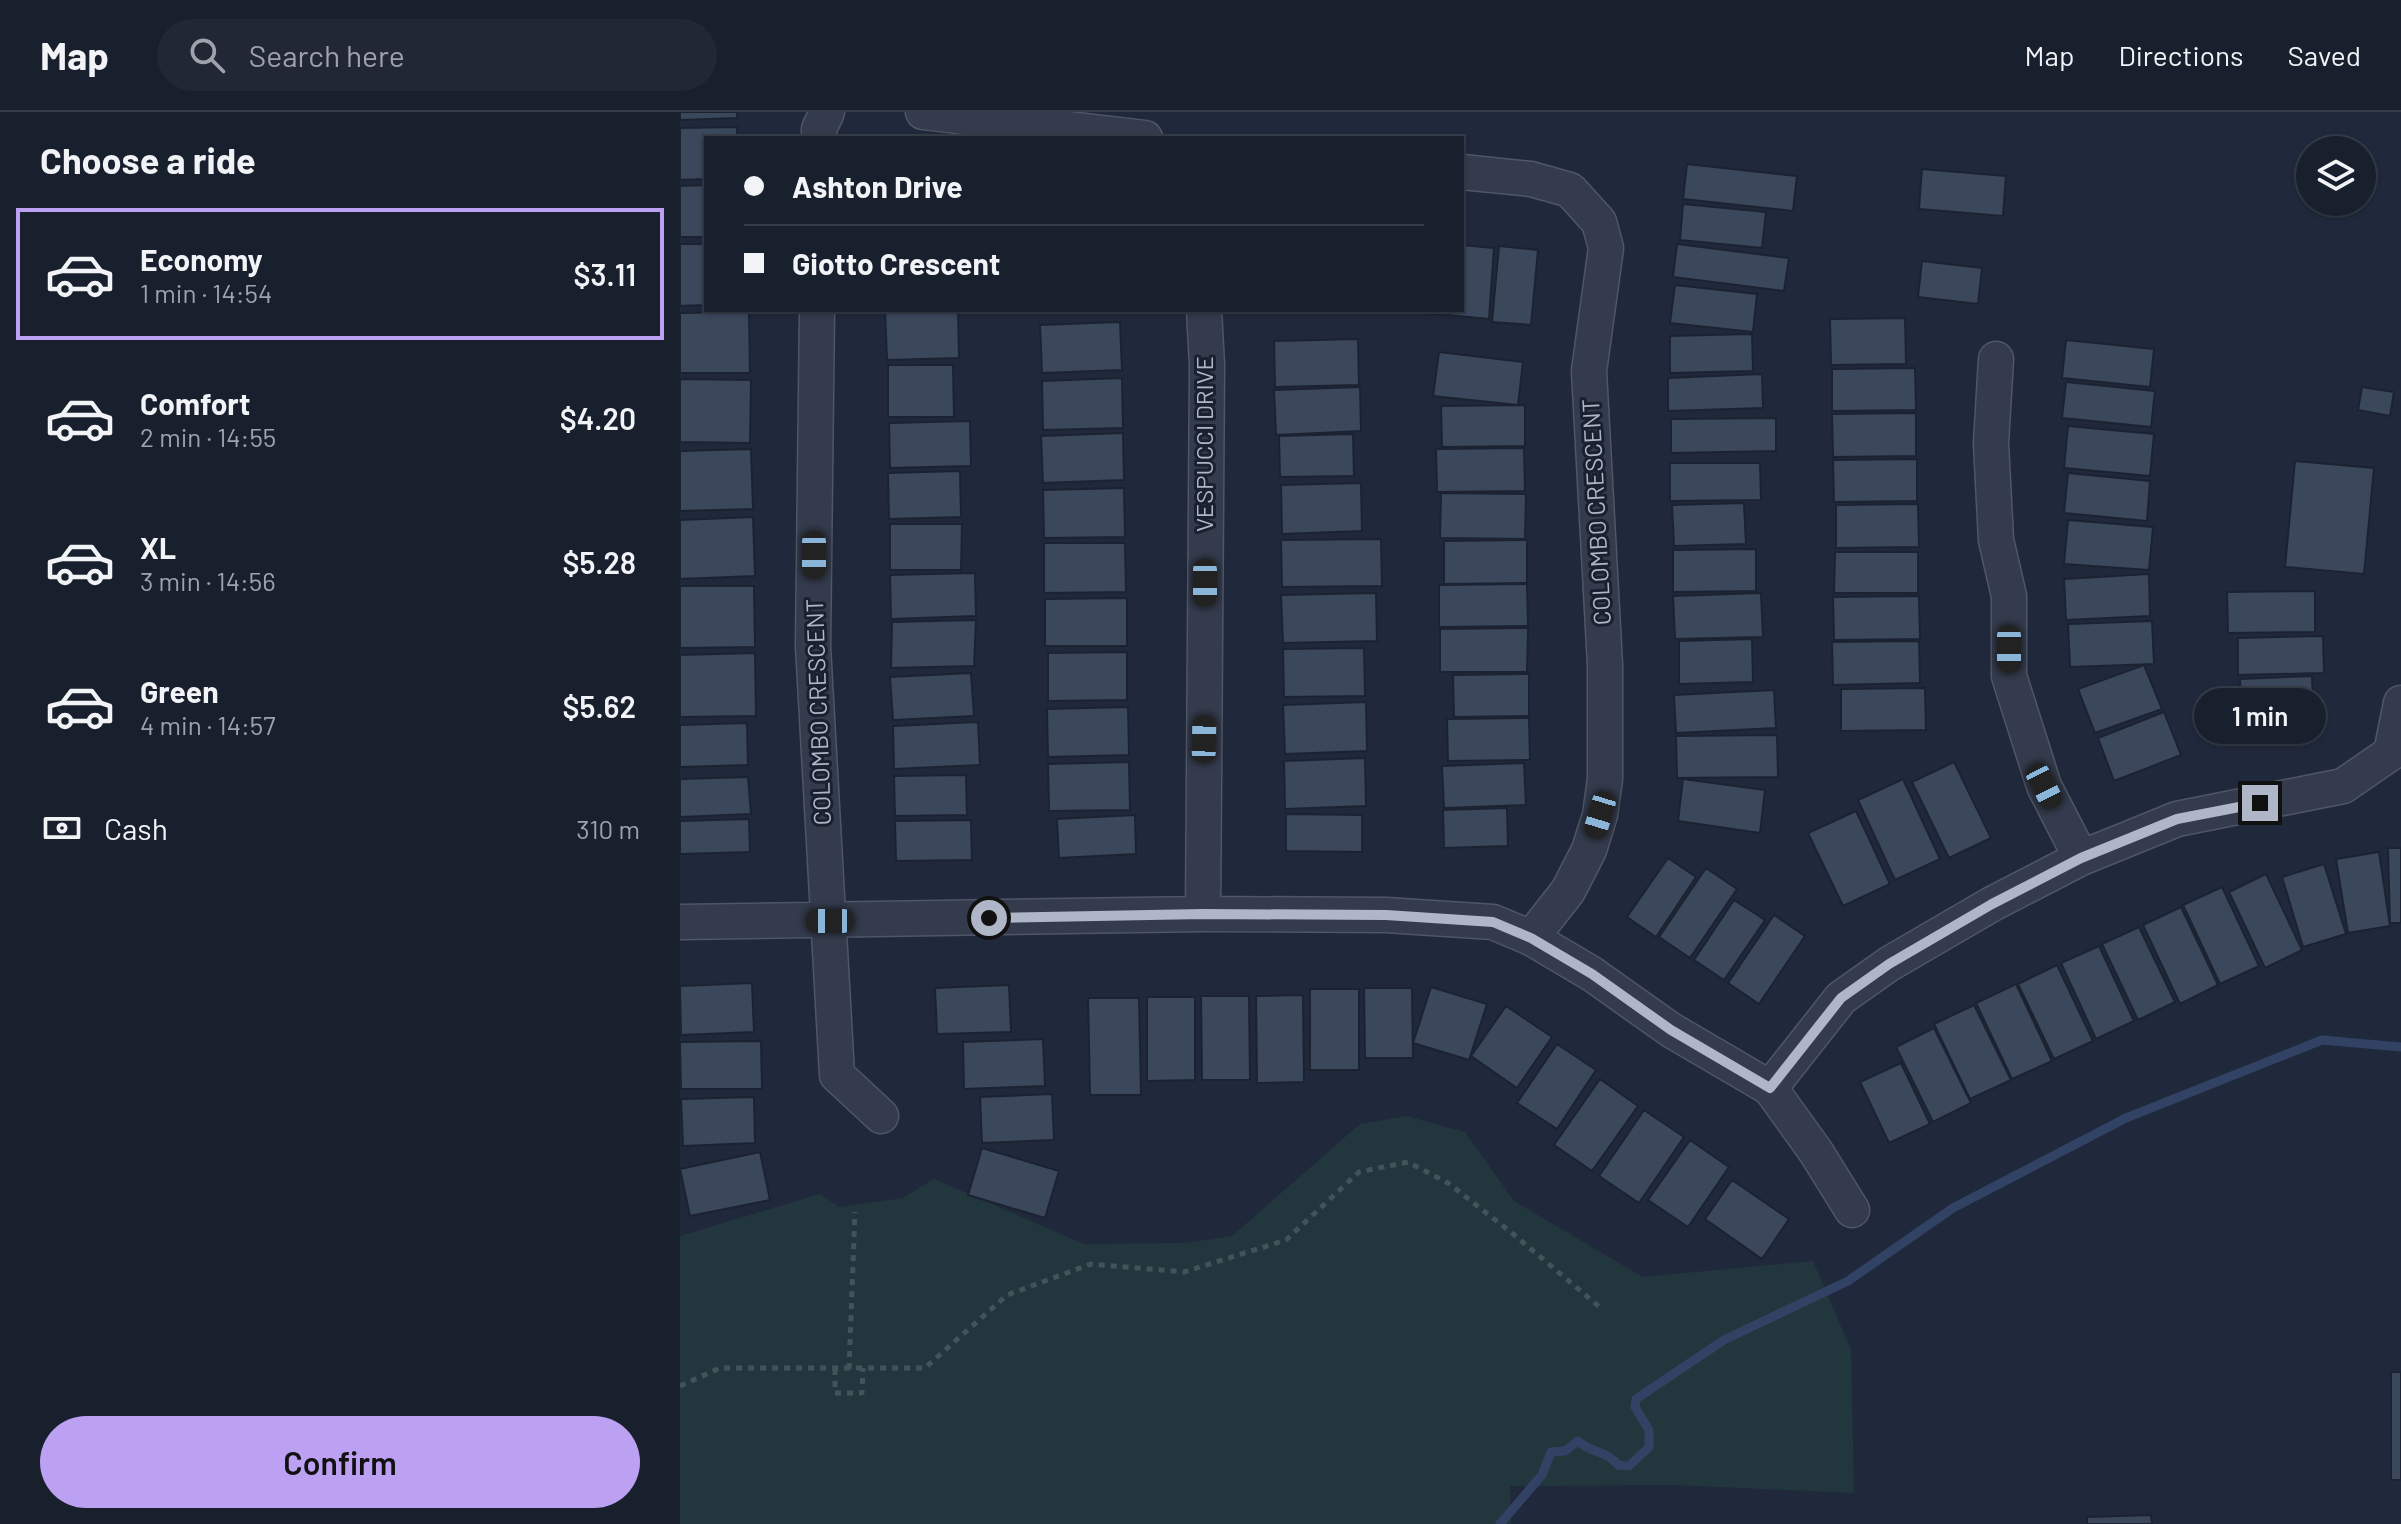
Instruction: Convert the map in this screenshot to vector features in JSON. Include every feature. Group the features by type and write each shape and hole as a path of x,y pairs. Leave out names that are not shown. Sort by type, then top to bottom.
{"street":[{"path":"819,136 827,112"},
{"path":"923,112 1128,136"},
{"name":"COLOMBO CRESCENT","path":"1464,172 1531,179 1570,190 1599,222 1606,248 1589,371 1605,665 1605,779 1600,815 1589,850 1568,891 1531,938"},
{"name":"COLOMBO CRESCENT","path":"817,312 813,646 837,1075 881,1116"},
{"name":"VESPUCCI DRIVE","path":"1203,914 1207,365 1204,312"},
{"path":"1996,359 1991,443 1996,540 2009,596 2009,676 2044,786 2081,858"},
{"path":"1770,1088 1841,998 1889,964 1992,904 2081,858 2177,819 2343,786 2391,753 2401,703"},
{"path":"680,922 1203,914 1386,915 1493,922 1531,938 1592,974 1671,1030 1770,1088 1816,1152 1852,1210"}],"path":[{"path":"680,1386 720,1368 925,1368 1007,1295 1091,1264 1184,1272 1286,1240 1359,1172 1408,1162 1448,1183 1602,1309"},
{"path":"849,1369 855,1212"},
{"path":"835,1369 835,1393 862,1393 863,1368"}],"green space":[{"path":"1407,1116 1465,1132 1514,1201 1643,1277 1813,1261 1851,1350 1854,1493 1675,1485 1510,1486 1511,1524 680,1524 680,1236 820,1194 839,1207 903,1198 934,1179 1084,1244 1185,1243 1232,1236 1360,1124"}],"building":[{"path":"680,112 737,112 737,118 680,120"},
{"path":"737,127 737,136 704,136 704,179 680,180 680,128"},
{"path":"1687,164 1797,176 1793,211 1683,199"},
{"path":"1922,169 2006,176 2003,216 1919,209"},
{"path":"704,185 704,237 680,237 680,186"},
{"path":"1683,204 1766,212 1762,248 1680,240"},
{"path":"680,244 704,244 704,305 680,306"},
{"path":"1677,244 1789,258 1784,291 1673,277"},
{"path":"1464,245 1494,248 1489,319 1447,315 1448,312 1464,312"},
{"path":"1499,246 1538,250 1531,325 1492,322"},
{"path":"1922,261 1982,268 1978,304 1918,297"},
{"path":"1675,285 1757,294 1753,332 1670,323"},
{"path":"749,312 750,373 680,373 680,313"},
{"path":"885,312 958,312 959,358 887,360"},
{"path":"1905,318 1906,364 1831,365 1830,319"},
{"path":"1120,322 1122,370 1042,373 1040,325"},
{"path":"1752,334 1753,371 1670,373 1670,336"},
{"path":"1358,339 1359,385 1275,387 1274,341"},
{"path":"2066,340 2154,349 2150,387 2062,378"},
{"path":"1439,352 1523,362 1518,405 1433,396"},
{"path":"888,365 953,365 954,417 888,417"},
{"path":"1915,368 1916,410 1832,411 1832,369"},
{"path":"1762,374 1763,408 1668,411 1668,378"},
{"path":"1122,378 1123,428 1043,430 1042,381"},
{"path":"680,379 751,380 750,443 680,442"},
{"path":"2066,382 2155,391 2151,427 2062,418"},
{"path":"1360,387 1361,431 1276,435 1274,390"},
{"path":"2362,387 2394,392 2390,416 2358,410"},
{"path":"1525,405 1525,446 1442,447 1441,406"},
{"path":"1916,413 1916,456 1833,457 1832,414"},
{"path":"1776,418 1776,451 1671,453 1671,419"},
{"path":"970,421 971,466 890,468 889,423"},
{"path":"2068,426 2154,434 2150,476 2064,468"},
{"path":"1123,433 1124,480 1043,483 1041,436"},
{"path":"1353,434 1354,476 1280,477 1279,436"},
{"path":"1524,448 1525,491 1437,492 1436,449"},
{"path":"751,449 753,509 680,511 680,451"},
{"path":"1917,459 1917,501 1834,502 1833,460"},
{"path":"2295,461 2374,468 2364,574 2285,567"},
{"path":"1670,463 1760,463 1761,500 1670,501"},
{"path":"960,471 961,517 889,519 888,473"},
{"path":"2068,473 2150,481 2147,521 2064,513"},
{"path":"1361,483 1362,531 1282,534 1281,485"},
{"path":"1124,488 1125,537 1044,538 1043,490"},
{"path":"1441,493 1526,494 1525,539 1440,538"},
{"path":"1744,503 1746,544 1674,546 1672,505"},
{"path":"1918,504 1919,547 1836,548 1836,505"},
{"path":"753,517 755,576 680,579 680,520"},
{"path":"2068,520 2153,527 2149,570 2064,564"},
{"path":"890,524 962,524 961,570 890,570"},
{"path":"1381,539 1382,586 1282,587 1281,540"},
{"path":"1527,540 1527,583 1444,584 1444,541"},
{"path":"1044,543 1125,543 1126,592 1044,593"},
{"path":"1756,549 1756,591 1673,592 1673,550"},
{"path":"1835,552 1918,552 1918,593 1834,593"},
{"path":"975,573 976,616 891,619 890,575"},
{"path":"2149,574 2150,616 2066,620 2064,579"},
{"path":"1527,584 1528,626 1439,627 1439,585"},
{"path":"680,586 754,586 755,647 680,648"},
{"path":"2315,591 2315,632 2228,633 2227,592"},
{"path":"1376,593 1377,641 1283,643 1281,595"},
{"path":"1761,593 1763,637 1675,639 1673,596"},
{"path":"1919,596 1920,639 1834,640 1833,597"},
{"path":"1127,598 1127,646 1045,646 1045,599"},
{"path":"976,620 974,666 891,668 892,622"},
{"path":"2152,621 2154,664 2070,667 2068,624"},
{"path":"1528,628 1527,672 1440,672 1440,629"},
{"path":"2323,636 2324,673 2238,675 2238,638"},
{"path":"1752,639 1753,682 1679,684 1679,641"},
{"path":"1919,641 1920,683 1833,685 1832,642"},
{"path":"1364,648 1365,696 1284,697 1283,649"},
{"path":"1127,652 1127,700 1048,701 1048,653"},
{"path":"755,653 756,716 680,717 680,655"},
{"path":"2144,665 2162,709 2095,733 2078,689"},
{"path":"971,673 974,716 893,720 890,677"},
{"path":"1529,674 1529,716 1454,717 1453,675"},
{"path":"2312,676 2314,723 2242,726 2240,679"},
{"path":"1925,688 1926,730 1841,731 1841,689"},
{"path":"1774,690 1776,728 1676,733 1674,695"},
{"path":"1366,702 1367,751 1285,754 1283,705"},
{"path":"1128,707 1129,755 1048,757 1047,709"},
{"path":"2164,712 2181,755 2114,781 2098,738"},
{"path":"1529,718 1530,760 1448,761 1447,719"},
{"path":"978,722 980,765 894,769 893,726"},
{"path":"747,723 748,765 680,767 680,725"},
{"path":"1777,735 1778,777 1677,778 1676,736"},
{"path":"1365,758 1366,806 1285,809 1284,761"},
{"path":"1129,762 1130,810 1049,811 1048,764"},
{"path":"1954,762 1991,838 1949,858 1912,782"},
{"path":"1524,763 1526,805 1444,808 1442,766"},
{"path":"966,775 967,815 895,816 894,776"},
{"path":"748,777 751,814 680,817 680,779"},
{"path":"1683,779 1765,790 1760,833 1678,821"},
{"path":"1903,779 1940,859 1895,880 1858,800"},
{"path":"1507,808 1508,846 1444,848 1443,810"},
{"path":"1856,811 1890,884 1843,906 1808,833"},
{"path":"1286,814 1362,815 1362,852 1286,851"},
{"path":"1135,815 1136,854 1059,858 1057,819"},
{"path":"749,819 750,852 680,854 680,821"},
{"path":"971,820 972,860 896,861 895,821"},
{"path":"2388,848 2401,848 2401,923 2390,923"},
{"path":"2379,852 2390,926 2348,933 2336,859"},
{"path":"1668,858 1696,877 1656,937 1627,917"},
{"path":"2324,864 2346,934 2303,947 2282,877"},
{"path":"1706,868 1737,889 1690,958 1659,937"},
{"path":"2266,874 2302,950 2265,968 2229,892"},
{"path":"2222,887 2259,966 2220,984 2183,905"},
{"path":"1734,900 1765,920 1724,980 1694,960"},
{"path":"2181,907 2218,985 2180,1004 2143,925"},
{"path":"1774,915 1805,936 1759,1004 1728,983"},
{"path":"2139,927 2175,1002 2138,1020 2102,944"},
{"path":"2099,946 2134,1021 2096,1039 2061,963"},
{"path":"2057,965 2093,1041 2054,1059 2018,984"},
{"path":"752,983 754,1032 681,1035 680,986"},
{"path":"2016,984 2052,1061 2012,1079 1976,1003"},
{"path":"1009,985 1011,1032 937,1034 935,988"},
{"path":"1431,987 1487,1004 1469,1060 1413,1043"},
{"path":"1364,988 1412,988 1413,1058 1365,1058"},
{"path":"1310,989 1359,989 1359,1070 1310,1070"},
{"path":"1303,995 1304,1082 1257,1083 1256,996"},
{"path":"1201,996 1249,996 1250,1080 1202,1080"},
{"path":"1147,997 1195,997 1195,1080 1147,1081"},
{"path":"1088,998 1139,998 1141,1095 1090,1095"},
{"path":"1974,1005 2011,1080 1970,1099 1934,1024"},
{"path":"1506,1006 1552,1037 1517,1088 1471,1056"},
{"path":"1934,1028 1971,1103 1933,1122 1896,1047"},
{"path":"1043,1039 1045,1086 964,1089 963,1042"},
{"path":"761,1041 762,1089 681,1089 680,1042"},
{"path":"1557,1044 1596,1070 1557,1129 1517,1103"},
{"path":"1901,1063 1930,1124 1889,1143 1860,1082"},
{"path":"1600,1079 1638,1106 1592,1171 1554,1145"},
{"path":"1052,1094 1054,1140 982,1143 980,1097"},
{"path":"754,1097 755,1143 683,1146 681,1099"},
{"path":"1644,1110 1684,1137 1639,1203 1599,1176"},
{"path":"1690,1140 1729,1167 1688,1227 1648,1200"},
{"path":"982,1148 1059,1171 1045,1218 968,1195"},
{"path":"760,1152 770,1200 690,1216 680,1169"},
{"path":"1732,1180 1789,1219 1762,1259 1705,1219"},
{"path":"2391,1372 2401,1372 2401,1480 2391,1480"},
{"path":"2151,1515 2152,1524 2087,1524 2087,1517"}],"waterway":[{"path":"1500,1524 1542,1475 1551,1452 1565,1451 1578,1441 1618,1465 1629,1466 1649,1447 1649,1430 1635,1407 1636,1399 1724,1340 1848,1281 1953,1208 2126,1118 2322,1040 2401,1047"}],"route":[{"path":"989,918 1386,915 1493,922 1531,938 1592,974 1671,1030 1770,1088 1841,998 1889,964 1992,904 2081,858 2177,819 2260,803"}]}
